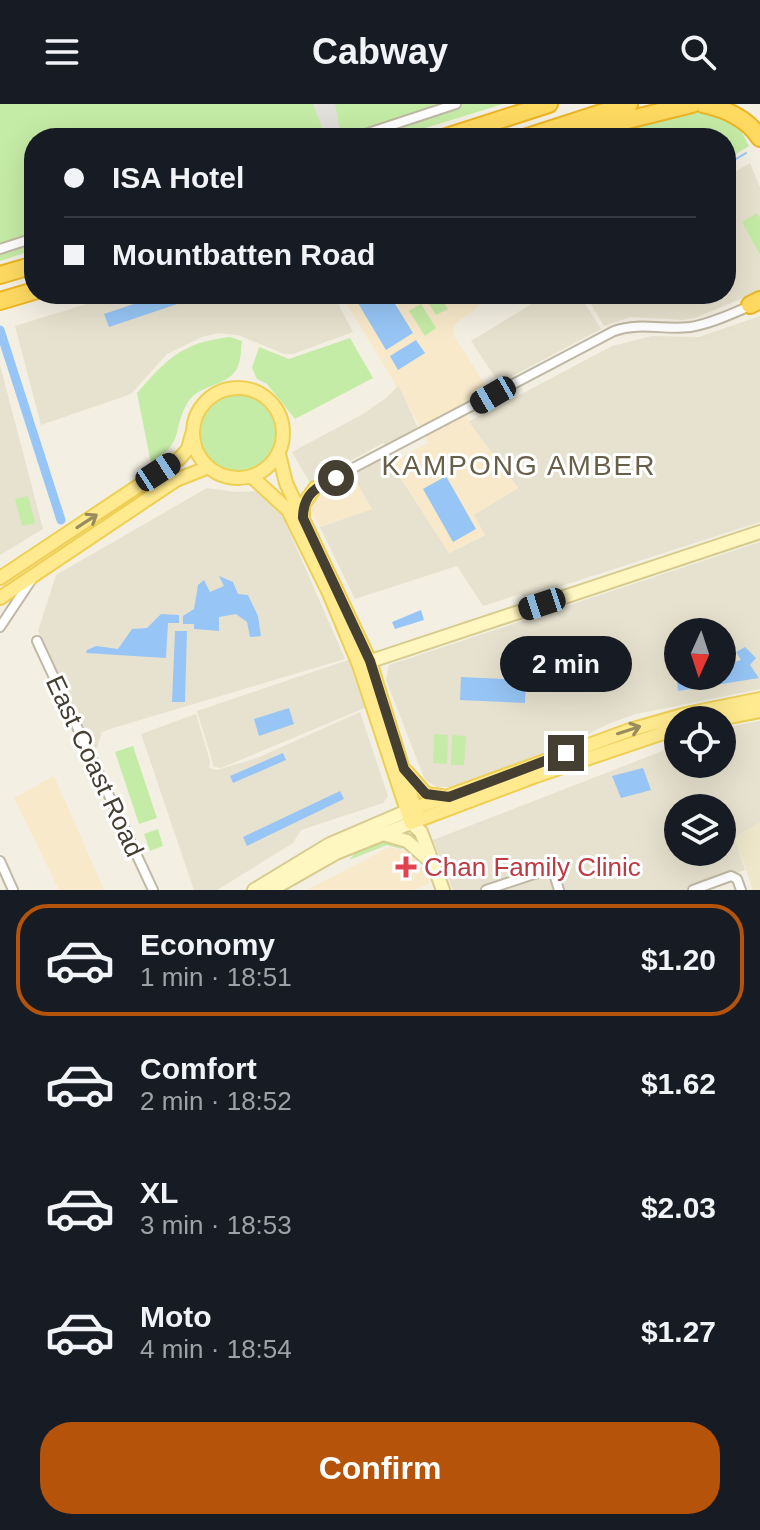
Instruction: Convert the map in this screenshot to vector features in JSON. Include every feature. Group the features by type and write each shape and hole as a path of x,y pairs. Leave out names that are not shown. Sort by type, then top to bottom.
{"highway":[{"path":"474,128 549,104"},
{"path":"555,128 629,104"},
{"path":"595,128 692,104"},
{"path":"703,104 719,107 741,118 760,138"},
{"path":"0,275 24,268"},
{"path":"0,301 24,294"}],"main road":[{"path":"0,578 179,459 188,449 197,414 214,394 227,389 253,390 266,396 281,418 284,431 279,454 288,487 365,663 404,769 414,818"},
{"path":"193,427 194,442 200,456 209,467 222,475 237,478 251,476 262,471 279,454"},
{"path":"0,598 176,480 209,467"},
{"path":"251,476 288,510 365,663 414,818"},
{"path":"288,487 304,490 315,488"},
{"path":"303,518 303,505 315,488"},
{"path":"414,818 449,797 638,727 760,699"},
{"path":"736,716 760,711"},
{"path":"414,818 664,733"},
{"path":"404,769 426,794 449,797"}],"street":[{"path":"383,128 456,104"},
{"path":"0,249 24,241"},
{"path":"315,488 614,331 649,324 688,327 757,303"},
{"path":"365,663 760,532"},
{"path":"0,627 35,575"},
{"name":"East Coast Road","path":"37,641 153,890"},
{"path":"271,890 313,865 414,818"},
{"path":"414,818 443,890"},
{"path":"254,890 323,848 414,818"},
{"path":"383,834 407,841 434,864"},
{"path":"0,861 13,890"},
{"path":"486,890 546,870 554,874 559,890"},
{"path":"693,890 731,876 737,879 741,890"}],"shaded area":[{"path":"313,104 335,104 340,128 322,128"},
{"path":"750,163 760,187 760,291 736,301 736,171"},
{"path":"86,304 338,304 353,332 293,354 284,354 238,335 218,333 202,337 167,354 131,394 41,425 15,326"},
{"path":"347,304 479,304 457,322 453,334 487,388 462,404 469,422 518,488 474,515 485,535 449,553 391,463 428,443"},
{"path":"531,304 585,304 601,329 505,380 495,377 471,341"},
{"path":"591,304 729,304 695,318 631,317 604,326"},
{"path":"760,316 760,522 524,598 520,594 483,606 457,566 355,599 320,527 372,509 352,475 382,459 389,460 449,553 485,535 473,515 518,488 468,422 612,346 652,336 699,337"},
{"path":"0,365 43,529 0,555"},
{"path":"399,385 418,428 386,446 383,443 310,483 292,452 363,414"},
{"path":"352,475 372,509 320,527 311,510 312,500"},
{"path":"207,488 258,491 272,501 283,517 345,659 113,728 102,732 97,748 87,745 38,631 56,575"},
{"path":"760,542 760,689 636,714 564,746 450,787 437,787 425,780 386,680 389,665"},
{"path":"351,659 367,707 221,768 214,767 197,711"},
{"path":"360,712 388,796 383,803 301,830 293,843 217,890 194,890 141,734 196,714 210,761 209,768 217,770 257,758"},
{"path":"760,721 760,822 736,837 736,794 664,794 664,866 736,866 736,841 745,870 688,890 453,890 433,840 664,750 664,778 736,778 736,725"},
{"path":"54,776 104,890 59,890 14,798"},
{"path":"760,822 760,890 753,890 736,837"},
{"path":"389,847 410,852 431,883 414,890 307,890"}],"green space":[{"path":"0,104 503,104 425,128 24,128 24,253 0,261"},
{"path":"696,109 737,123 749,146 736,154 736,128 620,128"},
{"path":"757,213 760,218 760,255 742,222"},
{"path":"421,304 436,328 425,336 409,311"},
{"path":"429,304 445,304 448,309 436,315"},
{"path":"230,337 242,341 240,360 234,373 193,396 183,412 174,442 151,463 137,393 177,354 199,343"},
{"path":"350,338 373,378 295,419 267,384 257,379 252,368 259,347 289,359"},
{"path":"238,395 253,398 265,406 273,418 276,433 273,448 265,460 253,468 238,471 223,468 211,460 203,448 200,433 203,418 211,406 223,398"},
{"path":"28,496 35,523 22,526 15,499"},
{"path":"434,734 448,735 447,764 433,763"},
{"path":"452,735 466,736 464,765 451,765"},
{"path":"133,746 157,818 139,824 115,752"},
{"path":"158,829 163,846 150,851 144,834"},
{"path":"389,839 403,845 401,849 387,845 349,860 356,852"}],"water":[{"path":"134,304 177,304 109,327 104,314"},
{"path":"359,304 395,304 413,333 386,350"},
{"path":"416,340 425,353 398,370 390,356"},
{"path":"446,476 476,529 453,542 423,489"},
{"path":"219,576 233,582 238,594 248,595 258,616 261,636 250,637 247,622 236,614 219,617 219,631 194,629 194,624 183,624 183,616 194,609 198,585 204,580 210,592 224,586"},
{"path":"421,610 424,620 395,629 392,622"},
{"path":"161,614 179,615 179,623 168,623 166,658 86,653 96,646 118,649 132,629 147,628"},
{"path":"175,631 187,631 185,702 172,702"},
{"path":"745,647 756,658 750,665 759,678 736,682 736,662 741,660 736,652"},
{"path":"461,677 526,680 525,703 460,700"},
{"path":"289,708 294,724 259,736 254,719"},
{"path":"283,753 286,760 233,783 230,776"},
{"path":"643,768 651,790 621,798 612,776"},
{"path":"340,791 344,799 247,846 243,837"}],"waterway":[{"path":"736,159 746,153"},
{"path":"0,330 61,520"}],"place":[{"name":"Chan Family Clinic","path":"406,867"}],"district":[{"name":"KAMPONG AMBER","path":"519,465"}],"route":[{"path":"336,478 315,488 307,497 303,505 303,518 370,661 404,769 426,794 449,797 566,753"}]}
